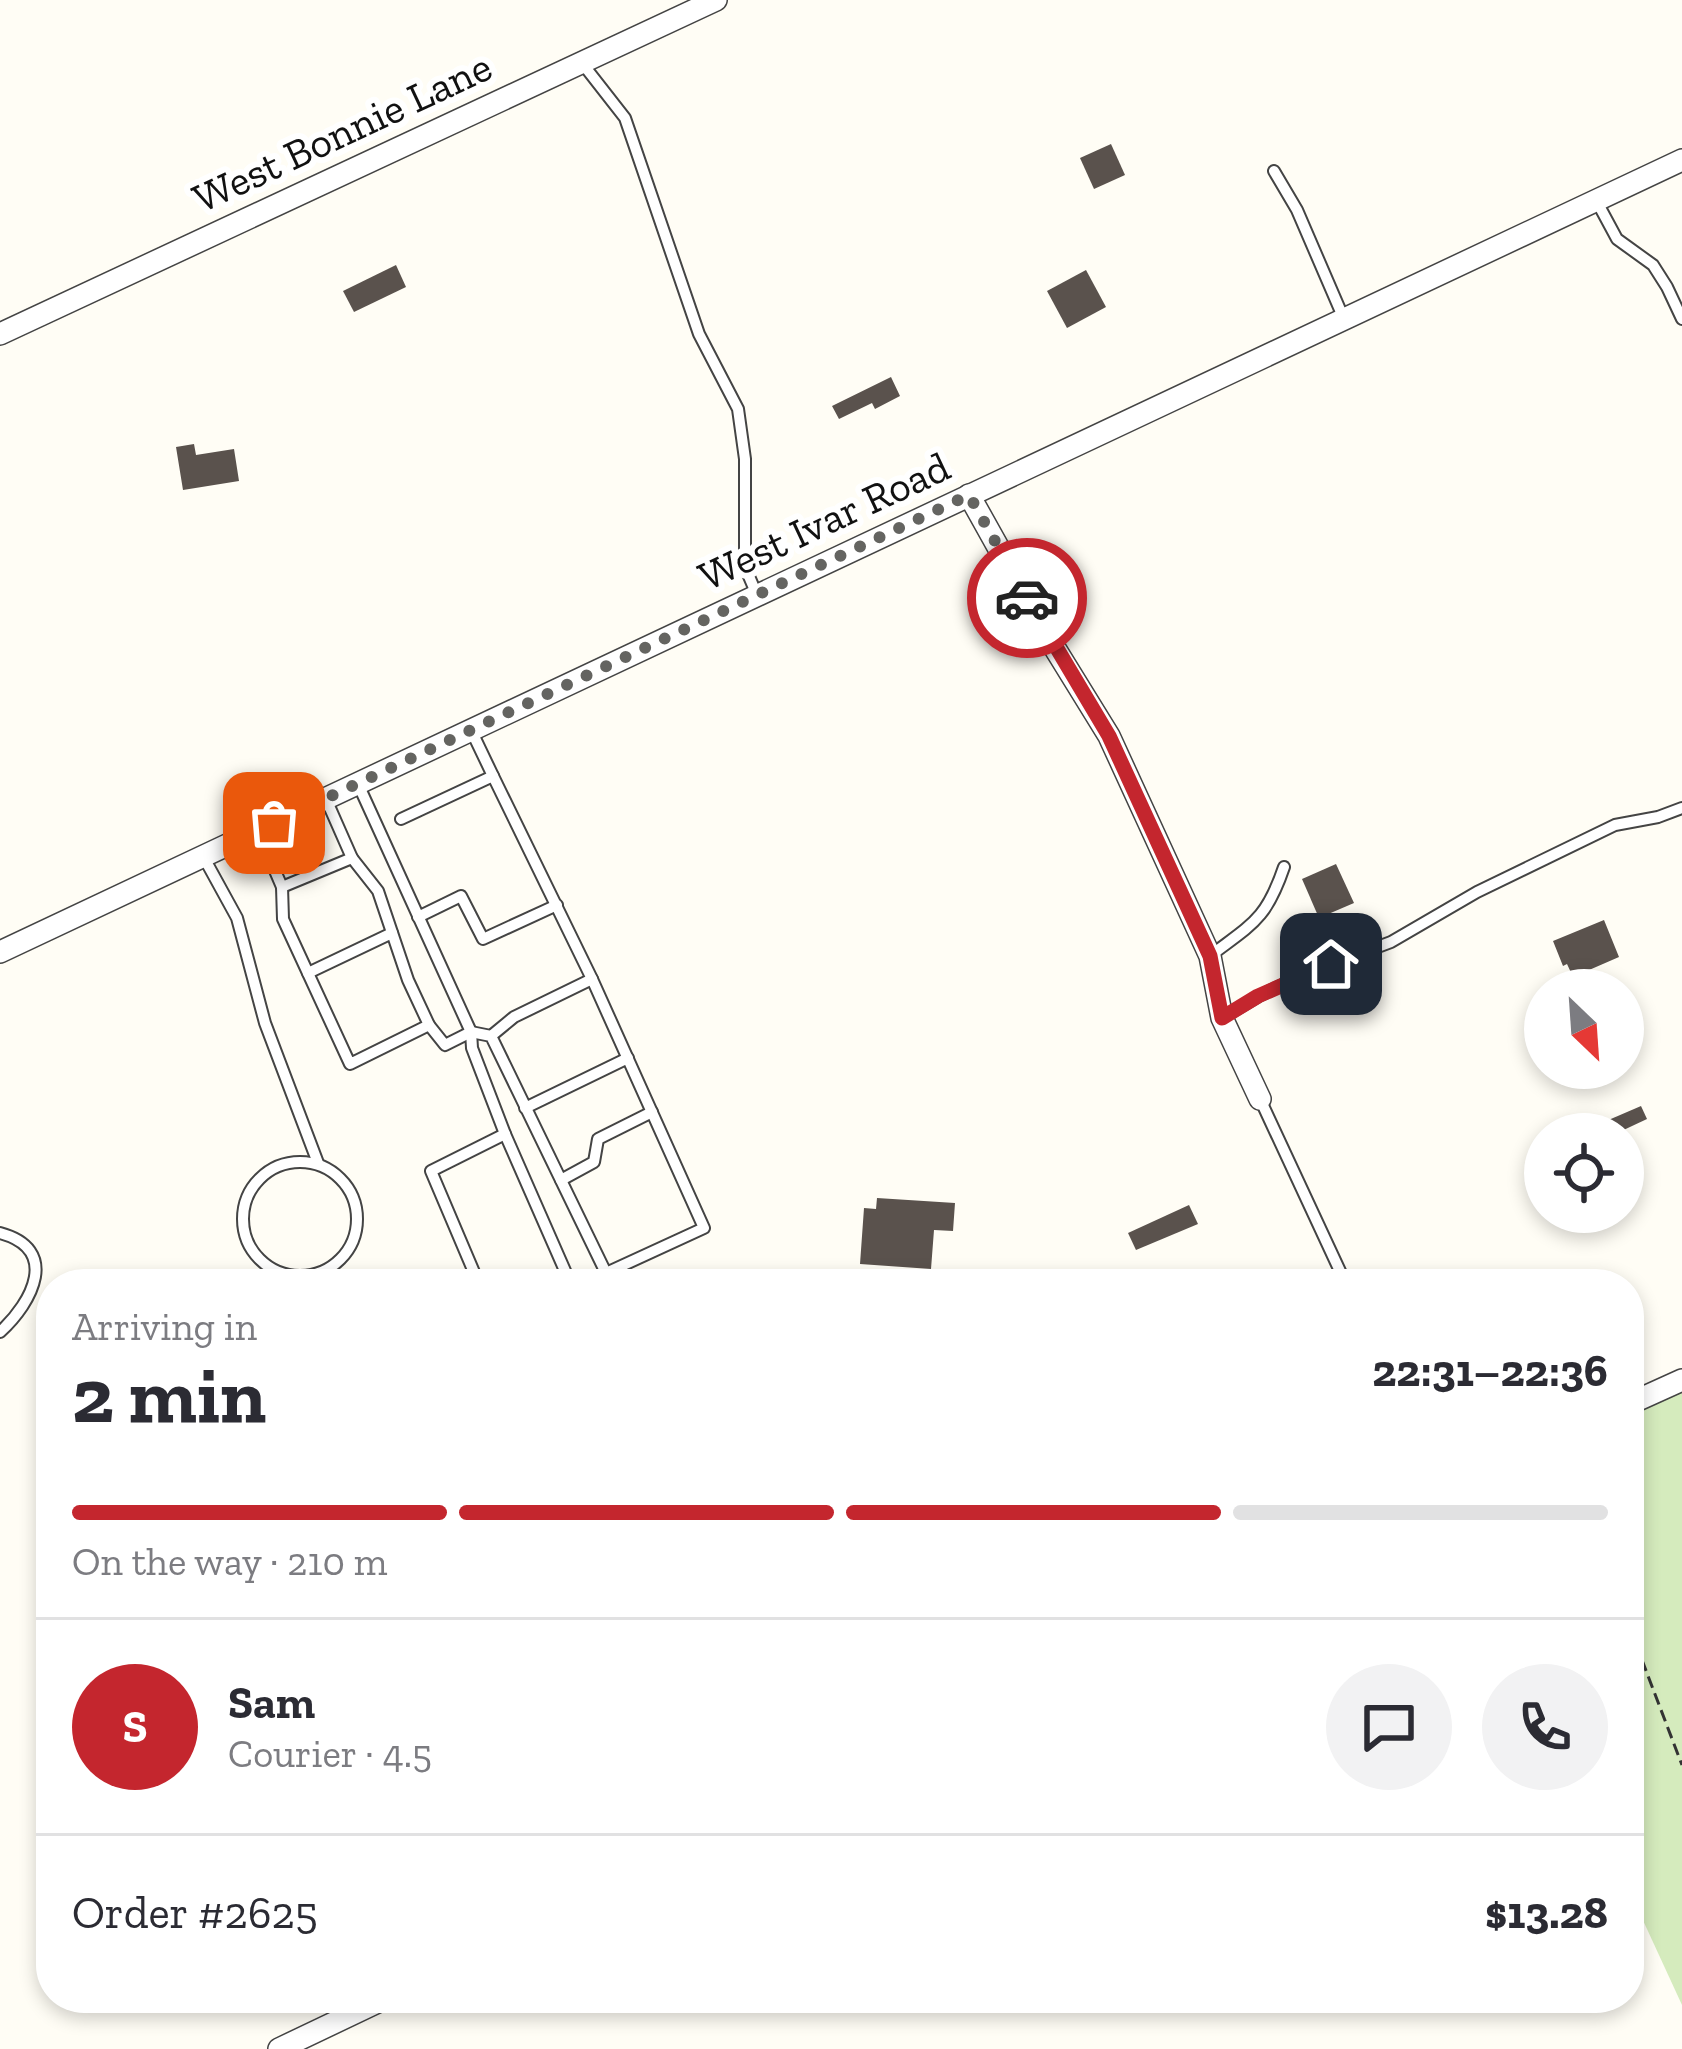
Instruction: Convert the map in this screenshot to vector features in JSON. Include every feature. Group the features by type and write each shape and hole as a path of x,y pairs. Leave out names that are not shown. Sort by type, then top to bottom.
{"street":[{"name":"West Bonnie Lane","path":"0,334 716,0"},
{"name":"West Ivar Road","path":"0,952 1682,160"},
{"path":"969,495 1109,736 1210,956 1222,1018 1260,1100"},
{"path":"1644,1397 1682,1380"},
{"path":"279,2049 355,2013"}],"lane":[{"path":"582,63 625,118 699,334 739,410 745,459 745,567 757,596"},
{"path":"1274,171 1297,210 1344,319"},
{"path":"1595,200 1617,239 1653,265 1682,319"},
{"path":"471,730 592,979 704,1228 615,1269"},
{"path":"401,819 493,776"},
{"path":"358,784 471,1032 472,1048 505,1134 564,1269"},
{"path":"326,799 352,858 378,891 408,980 429,1025 445,1045 471,1032 491,1036"},
{"path":"1222,1018 1303,975 1391,942 1477,892 1616,825 1682,808"},
{"path":"258,831 282,887 283,919 350,1064 429,1025"},
{"path":"203,856 237,918 265,1023 318,1163"},
{"path":"282,887 352,858"},
{"path":"1210,956 1261,917 1284,867"},
{"path":"418,916 461,896 483,939 556,905"},
{"path":"308,974 392,934"},
{"path":"491,1036 514,1017 592,979"},
{"path":"491,1036 604,1269"},
{"path":"525,1108 628,1058"},
{"path":"1260,1100 1339,1269"},
{"path":"561,1180 595,1162 598,1139 652,1112"},
{"path":"473,1269 431,1171 505,1134"},
{"path":"272,1269 253,1254 244,1236 242,1216 256,1180 291,1162 318,1163 342,1180 352,1195 356,1231 349,1248 326,1269"},
{"path":"0,1233 27,1244 36,1259 33,1287 16,1318 0,1332"}],"path":[{"path":"1644,1665 1682,1765"}],"green space":[{"path":"1682,1389 1682,2005 1644,1923 1644,1407"}],"building":[{"path":"1111,144 1125,175 1094,189 1080,158"},
{"path":"396,265 406,287 354,312 343,291"},
{"path":"1086,270 1106,307 1067,328 1047,291"},
{"path":"891,377 900,396 839,419 832,406"},
{"path":"194,444 196,455 234,449 239,481 183,490 176,447"},
{"path":"1336,864 1354,903 1319,918 1302,879"},
{"path":"1604,920 1619,957 1591,969 1569,969 1563,966 1553,941"},
{"path":"877,1198 955,1203 953,1231 934,1230 931,1269 860,1264 864,1208 876,1209"},
{"path":"1189,1205 1198,1224 1136,1250 1128,1233"}],"way so far":[{"path":"274,823 969,495 1027,598"}],"route":[{"path":"1027,598 1109,736 1210,956 1222,1018 1258,996 1331,964"}]}
